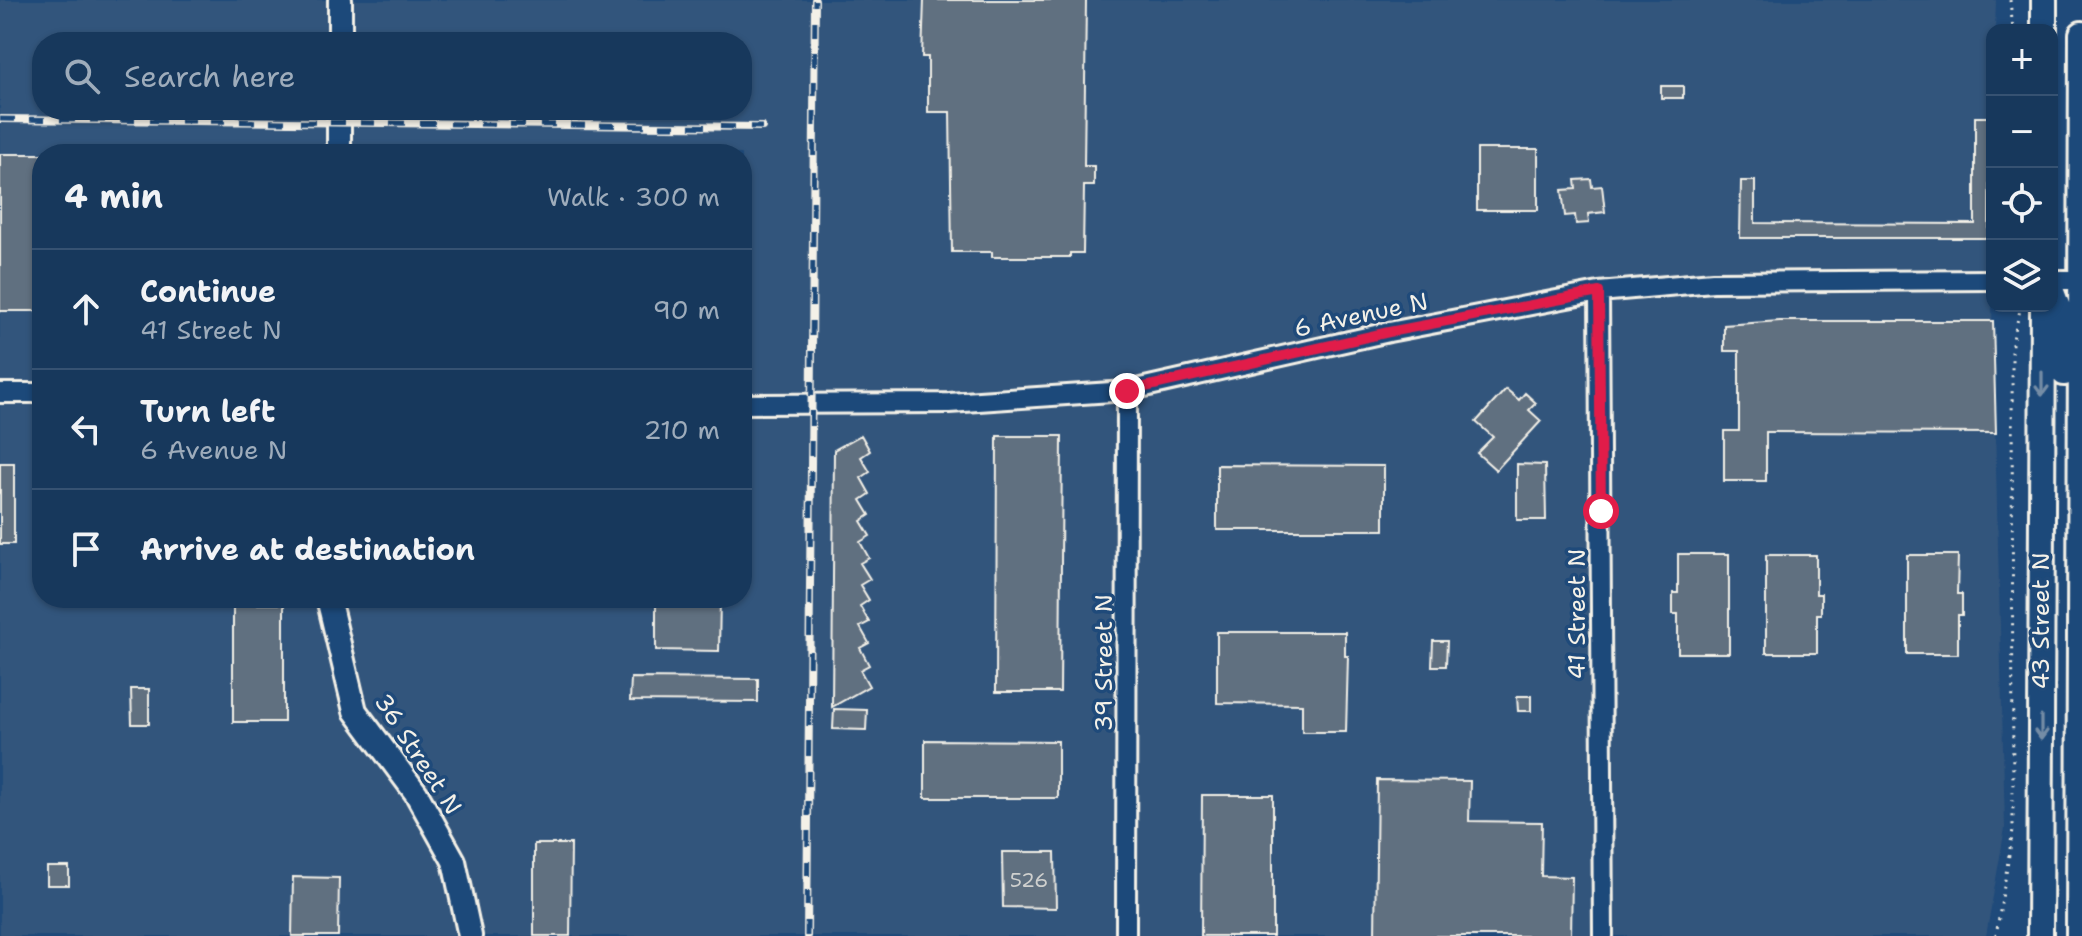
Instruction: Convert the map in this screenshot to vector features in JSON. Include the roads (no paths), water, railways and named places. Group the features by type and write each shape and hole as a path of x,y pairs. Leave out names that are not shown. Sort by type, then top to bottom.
{"main road":[{"path":"2044,0 2044,24"},
{"name":"43 Street N","path":"2079,936 2082,34"},
{"path":"2058,308 2062,318 2068,466 2079,562"},
{"name":"43 Street N","path":"2040,936 2043,312"}],"street":[{"path":"340,0 340,32"},
{"path":"339,120 339,144"},
{"name":"6 Avenue N","path":"752,404 949,403 1127,391 1389,332 1599,292 1713,282 1986,280"},
{"path":"2058,280 2081,280"},
{"name":"41 Street N","path":"1599,292 1603,936"},
{"name":"39 Street N","path":"1126,936 1127,391"},
{"path":"0,393 32,393"},
{"name":"36 Street N","path":"330,608 355,711 416,793 454,861 470,936"}],"railway":[{"path":"807,936 815,0"},
{"path":"0,119 32,119"},
{"path":"95,120 762,127"}]}
